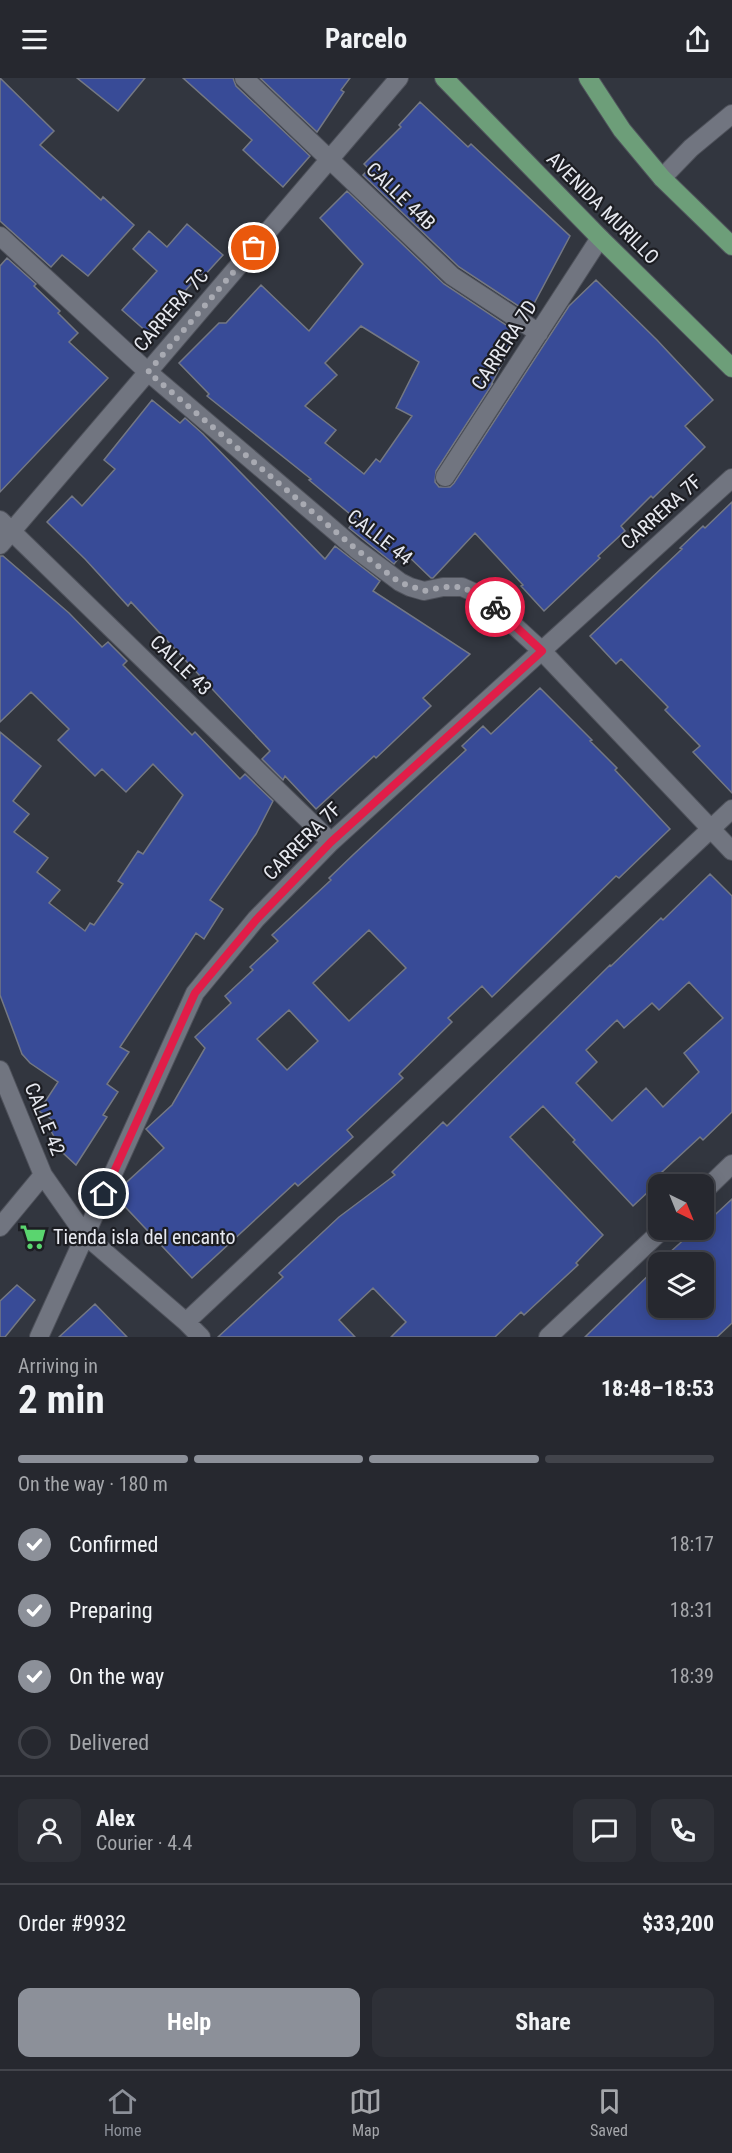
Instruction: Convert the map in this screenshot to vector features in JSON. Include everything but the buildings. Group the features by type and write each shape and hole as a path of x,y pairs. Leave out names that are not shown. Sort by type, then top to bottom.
{"main road":[{"name":"AVENIDA MURILLO","path":"444,78 600,238 732,368"},
{"path":"588,78 622,130 662,178 732,246"}],"street":[{"name":"CALLE 44B","path":"244,78 452,276 539,333"},
{"name":"CARRERA 7C","path":"4,532 148,372 399,78"},
{"path":"662,178 691,148 732,114"},
{"name":"CALLE 44","path":"0,236 148,372 356,549 399,582 424,591 443,587 462,587 482,597 542,651 732,851"},
{"name":"CARRERA 7D","path":"445,477 600,238"},
{"name":"CARRERA 7F","path":"39,1337 195,993 256,920 331,842 732,478"},
{"name":"CALLE 43","path":"4,532 331,842"},
{"path":"186,1322 732,809"},
{"name":"CALLE 42","path":"0,1070 43,1175 85,1235 201,1337"},
{"path":"714,1181 732,1164"},
{"path":"0,1227 43,1175"},
{"path":"548,1337 651,1240"}],"way so far":[{"path":"254,248 148,372 356,549 399,582 424,591 443,587 462,587 482,597 495,607"}],"place":[{"name":"Tienda isla del encanto","path":"33,1237"}],"route":[{"path":"104,1194 195,993 256,920 331,842 542,651 495,607"}]}
